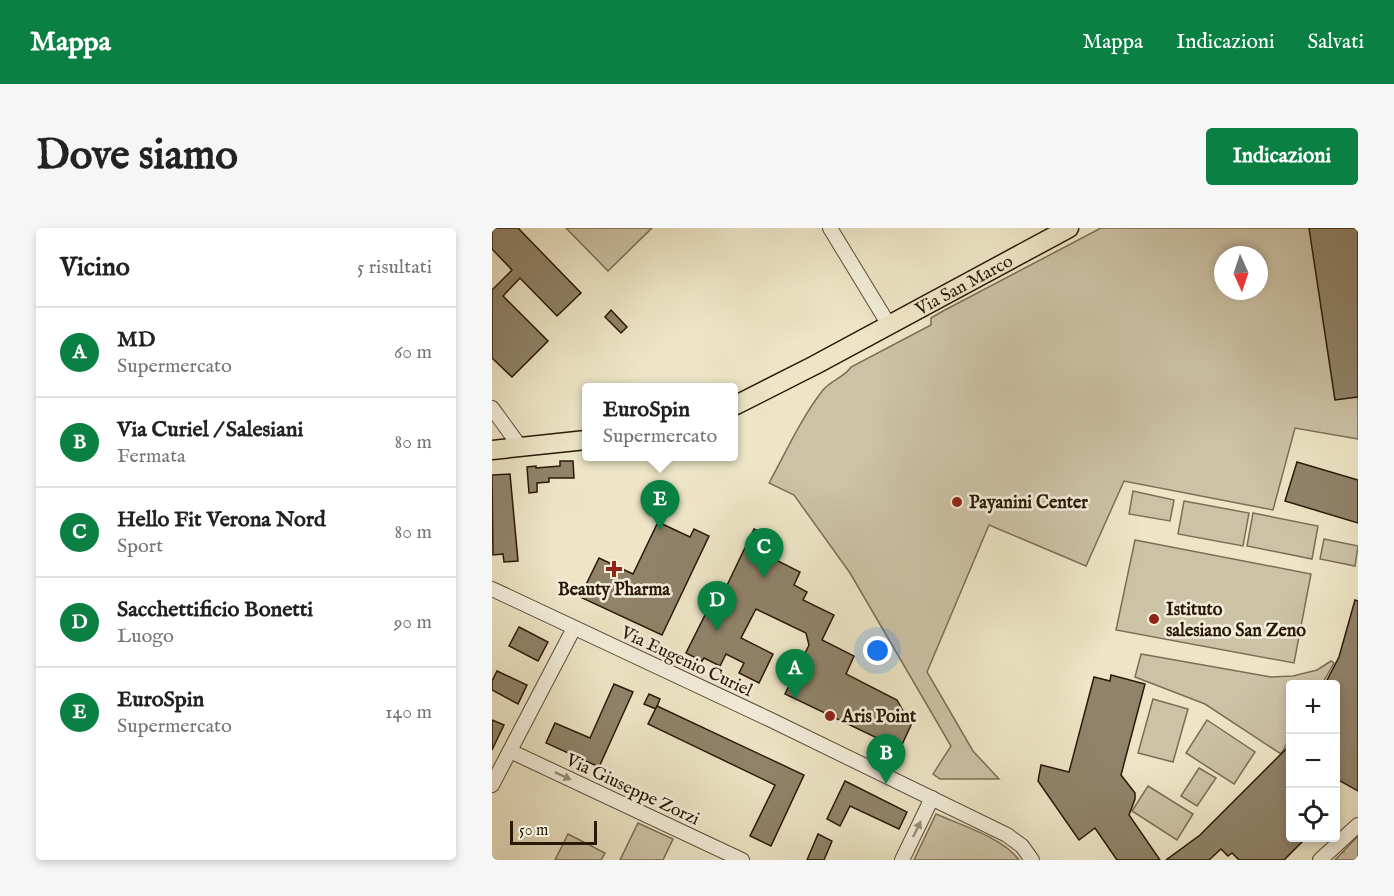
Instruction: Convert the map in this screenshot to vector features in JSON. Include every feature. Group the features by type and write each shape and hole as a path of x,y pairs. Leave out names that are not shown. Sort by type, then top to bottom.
{"main road":[{"name":"Via San Marco","path":"738,404 1069,228"},
{"path":"492,450 582,440"}],"street":[{"path":"830,228 889,325"},
{"path":"492,408 516,441 516,447"},
{"name":"Via Eugenio Curiel","path":"492,590 1008,835 1022,846 1032,860"},
{"path":"492,785 574,628"},
{"name":"Via Giuseppe Zorzi","path":"510,751 742,860"},
{"path":"902,860 932,798"},
{"path":"1320,860 1358,825"}],"green space":[{"path":"566,228 652,228 608,271"},
{"name":"Payanini Center","path":"1101,228 1358,228 1358,439 1295,428 1273,510 1124,481 1086,566 989,525 927,672 973,751 999,779 940,779 933,774 951,746 850,573 794,495 769,483 801,424 826,387 851,367 931,325 931,318"},
{"path":"1133,491 1174,500 1170,521 1129,514"},
{"path":"1184,501 1249,513 1243,546 1178,534"},
{"path":"1253,513 1318,526 1312,559 1247,546"},
{"path":"1324,539 1358,546 1355,566 1320,559"},
{"path":"1135,540 1311,574 1294,663 1116,630"},
{"path":"1141,654 1271,677 1293,676 1317,670 1331,661 1334,663 1324,680 1286,680 1286,745 1281,754 1205,704 1135,677"},
{"path":"1153,699 1188,709 1173,762 1138,753"},
{"path":"1207,720 1255,752 1234,784 1186,753"},
{"path":"1199,768 1216,778 1197,806 1181,796"},
{"path":"1148,786 1193,814 1177,840 1132,811"},
{"path":"936,814 1003,845 1019,860 914,860"},
{"path":"638,823 673,839 663,860 620,860"},
{"path":"568,834 605,853 601,860 555,860"},
{"path":"1358,836 1358,860 1335,860"}],"building":[{"path":"492,228 518,228 581,293 557,316 520,278 503,296 548,341 512,377 492,358 492,290 512,270 492,249"},
{"path":"1309,228 1358,228 1358,397 1335,400"},
{"path":"611,310 627,327 621,333 605,317"},
{"path":"560,461 573,461 574,478 549,478 549,482 537,483 537,492 529,493 527,467 560,466"},
{"path":"1297,462 1358,480 1358,523 1285,501"},
{"path":"510,474 518,561 504,562 503,554 493,555 492,475"},
{"path":"658,522 690,537 694,529 709,536 662,635 580,597 599,558 633,574"},
{"path":"754,529 782,542 774,559 800,572 794,585 807,592 803,600 834,615 822,640 854,656 846,674 897,700 911,725 900,749 785,694 809,645 806,633 756,609 741,638 773,654 759,683 739,673 744,663 726,654 720,666 686,653 711,603 717,606"},
{"path":"1355,600 1358,601 1358,791 1340,781 1340,680 1327,680 1339,657"},
{"path":"519,627 548,642 538,661 509,646"},
{"path":"497,671 527,685 518,704 492,690 492,681"},
{"path":"1111,675 1145,684 1121,775 1135,793 1129,815 1160,860 1117,860 1095,828 1079,840 1038,781 1041,765 1069,772 1094,677 1110,681"},
{"path":"614,684 633,692 599,767 546,743 555,723 590,738"},
{"path":"649,694 660,699 656,709 644,704"},
{"path":"657,706 804,775 771,846 750,836 775,785 648,724"},
{"path":"492,720 504,725 492,750"},
{"path":"1286,749 1286,842 1302,842 1284,860 1239,860 1232,853 1228,856 1221,849 1209,860 1166,860 1200,835"},
{"path":"845,781 907,812 899,829 850,806 840,826 827,819"},
{"path":"818,834 832,841 824,860 807,860"}],"place":[{"name":"Payanini Center","path":"957,502"},
{"name":"EuroSpin","path":"660,530"},
{"name":"Beauty Pharma","path":"614,569"},
{"name":"Hello Fit Verona Nord","path":"764,578"},
{"name":"Istituto salesiano San Zeno","path":"1154,619"},
{"name":"Sacchettificio Bonetti","path":"717,631"},
{"name":"MD","path":"795,699"},
{"name":"Aris Point","path":"830,716"},
{"name":"Via Curiel / Salesiani","path":"886,784"}]}
